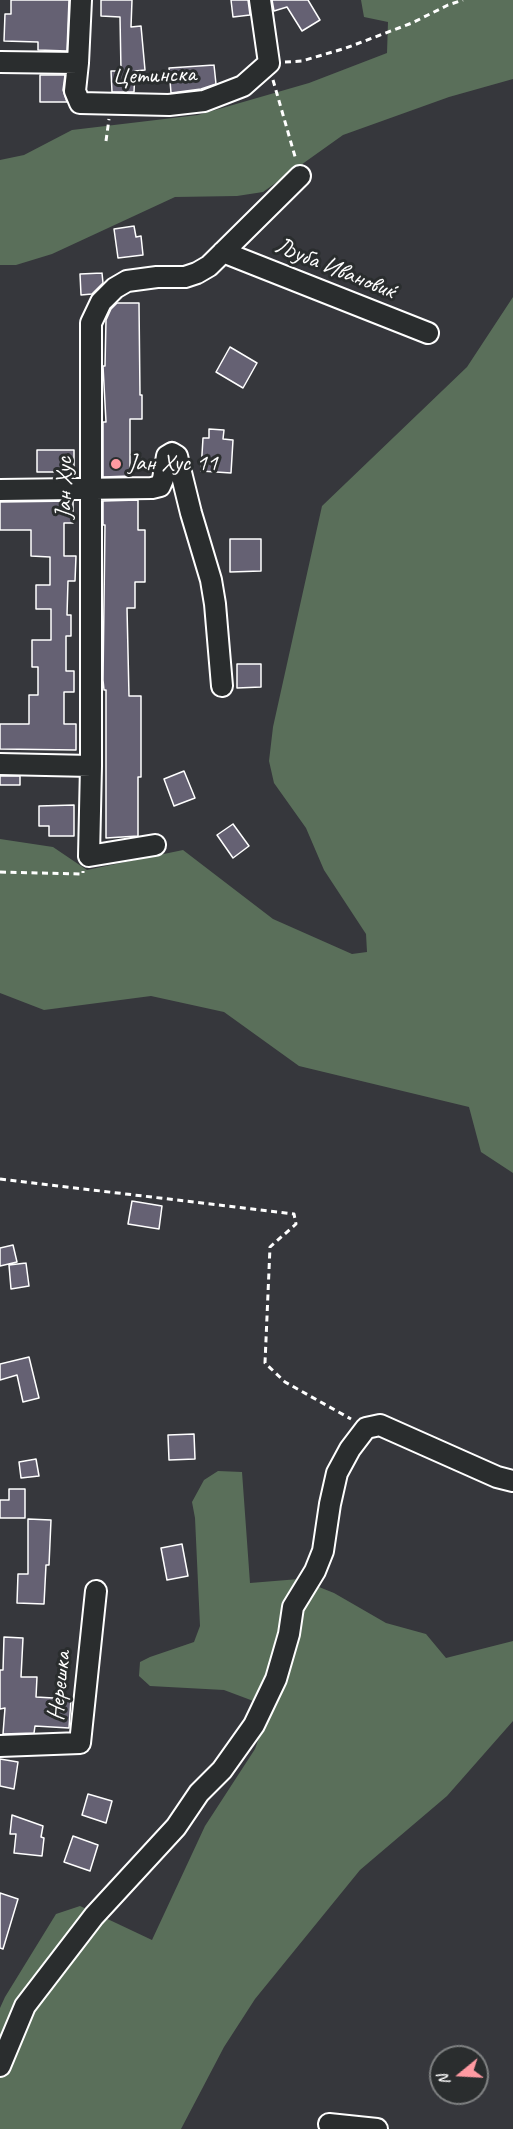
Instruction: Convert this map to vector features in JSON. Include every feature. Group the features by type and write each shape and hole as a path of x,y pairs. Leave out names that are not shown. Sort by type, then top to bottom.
{"street":[{"path":"0,62 78,63 81,0"},
{"path":"260,0 269,63"},
{"name":"Цетинска","path":"78,63 75,91 80,103 169,105 204,101 243,86 269,63"},
{"name":"Јан Хус","path":"89,856 91,323 101,302 115,288 127,281 157,277 185,277 209,266 300,176"},
{"name":"Љуба Ивановиќ","path":"223,252 428,333"},
{"path":"0,490 152,489 160,486 167,456 172,453 177,456 211,580 222,686"},
{"path":"0,765 91,766"},
{"path":"89,856 155,845"},
{"path":"0,2066 26,2007 33,1997 94,1916 176,1827 198,1793 222,1770 255,1725 276,1680 294,1606 315,1571 323,1551 337,1473 350,1449 366,1428 380,1425 497,1477 513,1481"},
{"name":"Нерешка","path":"0,1746 80,1743 96,1591"},
{"path":"329,2124 377,2129"}],"path":[{"path":"300,176 269,63 302,61 346,48 412,23 463,0"},
{"path":"106,141 111,104"},
{"path":"0,872 83,874 89,856"},
{"path":"0,1179 294,1214 296,1224 270,1247 265,1363 285,1383 366,1428"}],"green space":[{"path":"361,0 513,0 513,79 449,97 343,135 263,192 237,196 175,197 52,254 16,265 0,265 0,160 24,155 72,130 198,115 309,83 387,53 388,22 364,17"},
{"path":"513,297 513,1173 481,1152 469,1107 299,1066 224,1012 151,996 44,1010 0,993 0,839 53,847 87,870 183,850 273,919 352,954 367,952 366,934 324,870 306,828 274,783 269,761 273,727 322,506 467,367"},
{"path":"218,1471 242,1472 250,1583 299,1579 334,1593 386,1623 426,1634 446,1658 513,1641 513,1721 447,1796 360,1870 255,1999 224,2047 181,2129 0,2129 0,2008 56,1914 80,1906 152,1940 205,1826 255,1749 265,1720 256,1702 224,1690 150,1686 139,1676 140,1662 194,1642 200,1626 195,1518 192,1502 204,1480"}],"building":[{"path":"11,0 69,0 67,51 38,50 38,42 4,41 5,14 11,14"},
{"path":"101,0 132,0 131,27 141,26 145,70 135,71 134,92 112,92 111,71 121,71 120,17 101,16"},
{"path":"231,0 248,0 250,15 233,17"},
{"path":"272,0 308,0 320,20 302,31 287,7 274,11"},
{"path":"214,65 216,84 201,89 171,93 169,68"},
{"path":"40,75 65,75 63,90 67,102 40,102"},
{"path":"134,226 136,237 141,236 143,255 118,258 114,229"},
{"path":"102,273 103,283 92,294 81,295 80,274"},
{"path":"117,303 139,303 142,419 130,419 130,476 103,477 103,422 106,422 103,366 105,366 106,320"},
{"path":"230,347 257,363 243,388 216,372"},
{"path":"209,429 224,430 223,439 233,440 231,473 201,471 203,438 209,438"},
{"path":"37,450 74,450 74,472 37,472"},
{"path":"138,500 138,530 145,530 145,582 135,582 135,608 127,608 129,696 141,696 138,836 106,838 103,501"},
{"path":"73,501 73,523 64,523 64,556 76,556 75,581 68,581 67,615 71,615 71,636 66,636 66,671 74,671 74,692 64,692 64,724 76,724 76,750 0,749 0,724 29,724 29,695 38,695 38,667 32,667 32,640 51,640 51,609 36,609 36,585 50,585 50,557 31,556 31,530 0,530 0,502"},
{"path":"230,539 261,539 261,571 230,572"},
{"path":"237,664 261,664 261,687 237,688"},
{"path":"184,771 195,798 174,806 164,779"},
{"path":"0,776 20,776 20,785 0,785"},
{"path":"74,805 74,836 49,836 49,826 39,826 39,806"},
{"path":"233,824 249,846 233,858 217,835"},
{"path":"132,1201 162,1206 159,1229 128,1224"},
{"path":"13,1245 17,1262 0,1266 0,1248"},
{"path":"26,1263 29,1286 11,1289 9,1265"},
{"path":"29,1357 39,1398 23,1402 17,1375 0,1380 0,1364"},
{"path":"194,1434 195,1459 169,1460 168,1435"},
{"path":"36,1459 39,1476 21,1478 19,1462"},
{"path":"9,1489 25,1489 25,1518 0,1518 0,1500 9,1500"},
{"path":"28,1519 51,1520 44,1604 17,1603 18,1574 28,1574"},
{"path":"182,1544 188,1576 167,1580 161,1548"},
{"path":"4,1637 23,1638 21,1677 37,1677 36,1697 71,1699 69,1728 35,1726 34,1733 3,1734 5,1708 0,1709 0,1670 3,1670"},
{"path":"0,1759 18,1762 14,1789 0,1786"},
{"path":"88,1794 112,1801 106,1823 82,1815"},
{"path":"12,1815 43,1826 42,1856 14,1853 16,1834 10,1834"},
{"path":"73,1836 98,1845 90,1871 64,1862"},
{"path":"0,1893 18,1899 3,1949 0,1948"}],"place":[{"name":"Јан Хус 11","path":"116,464"}]}
